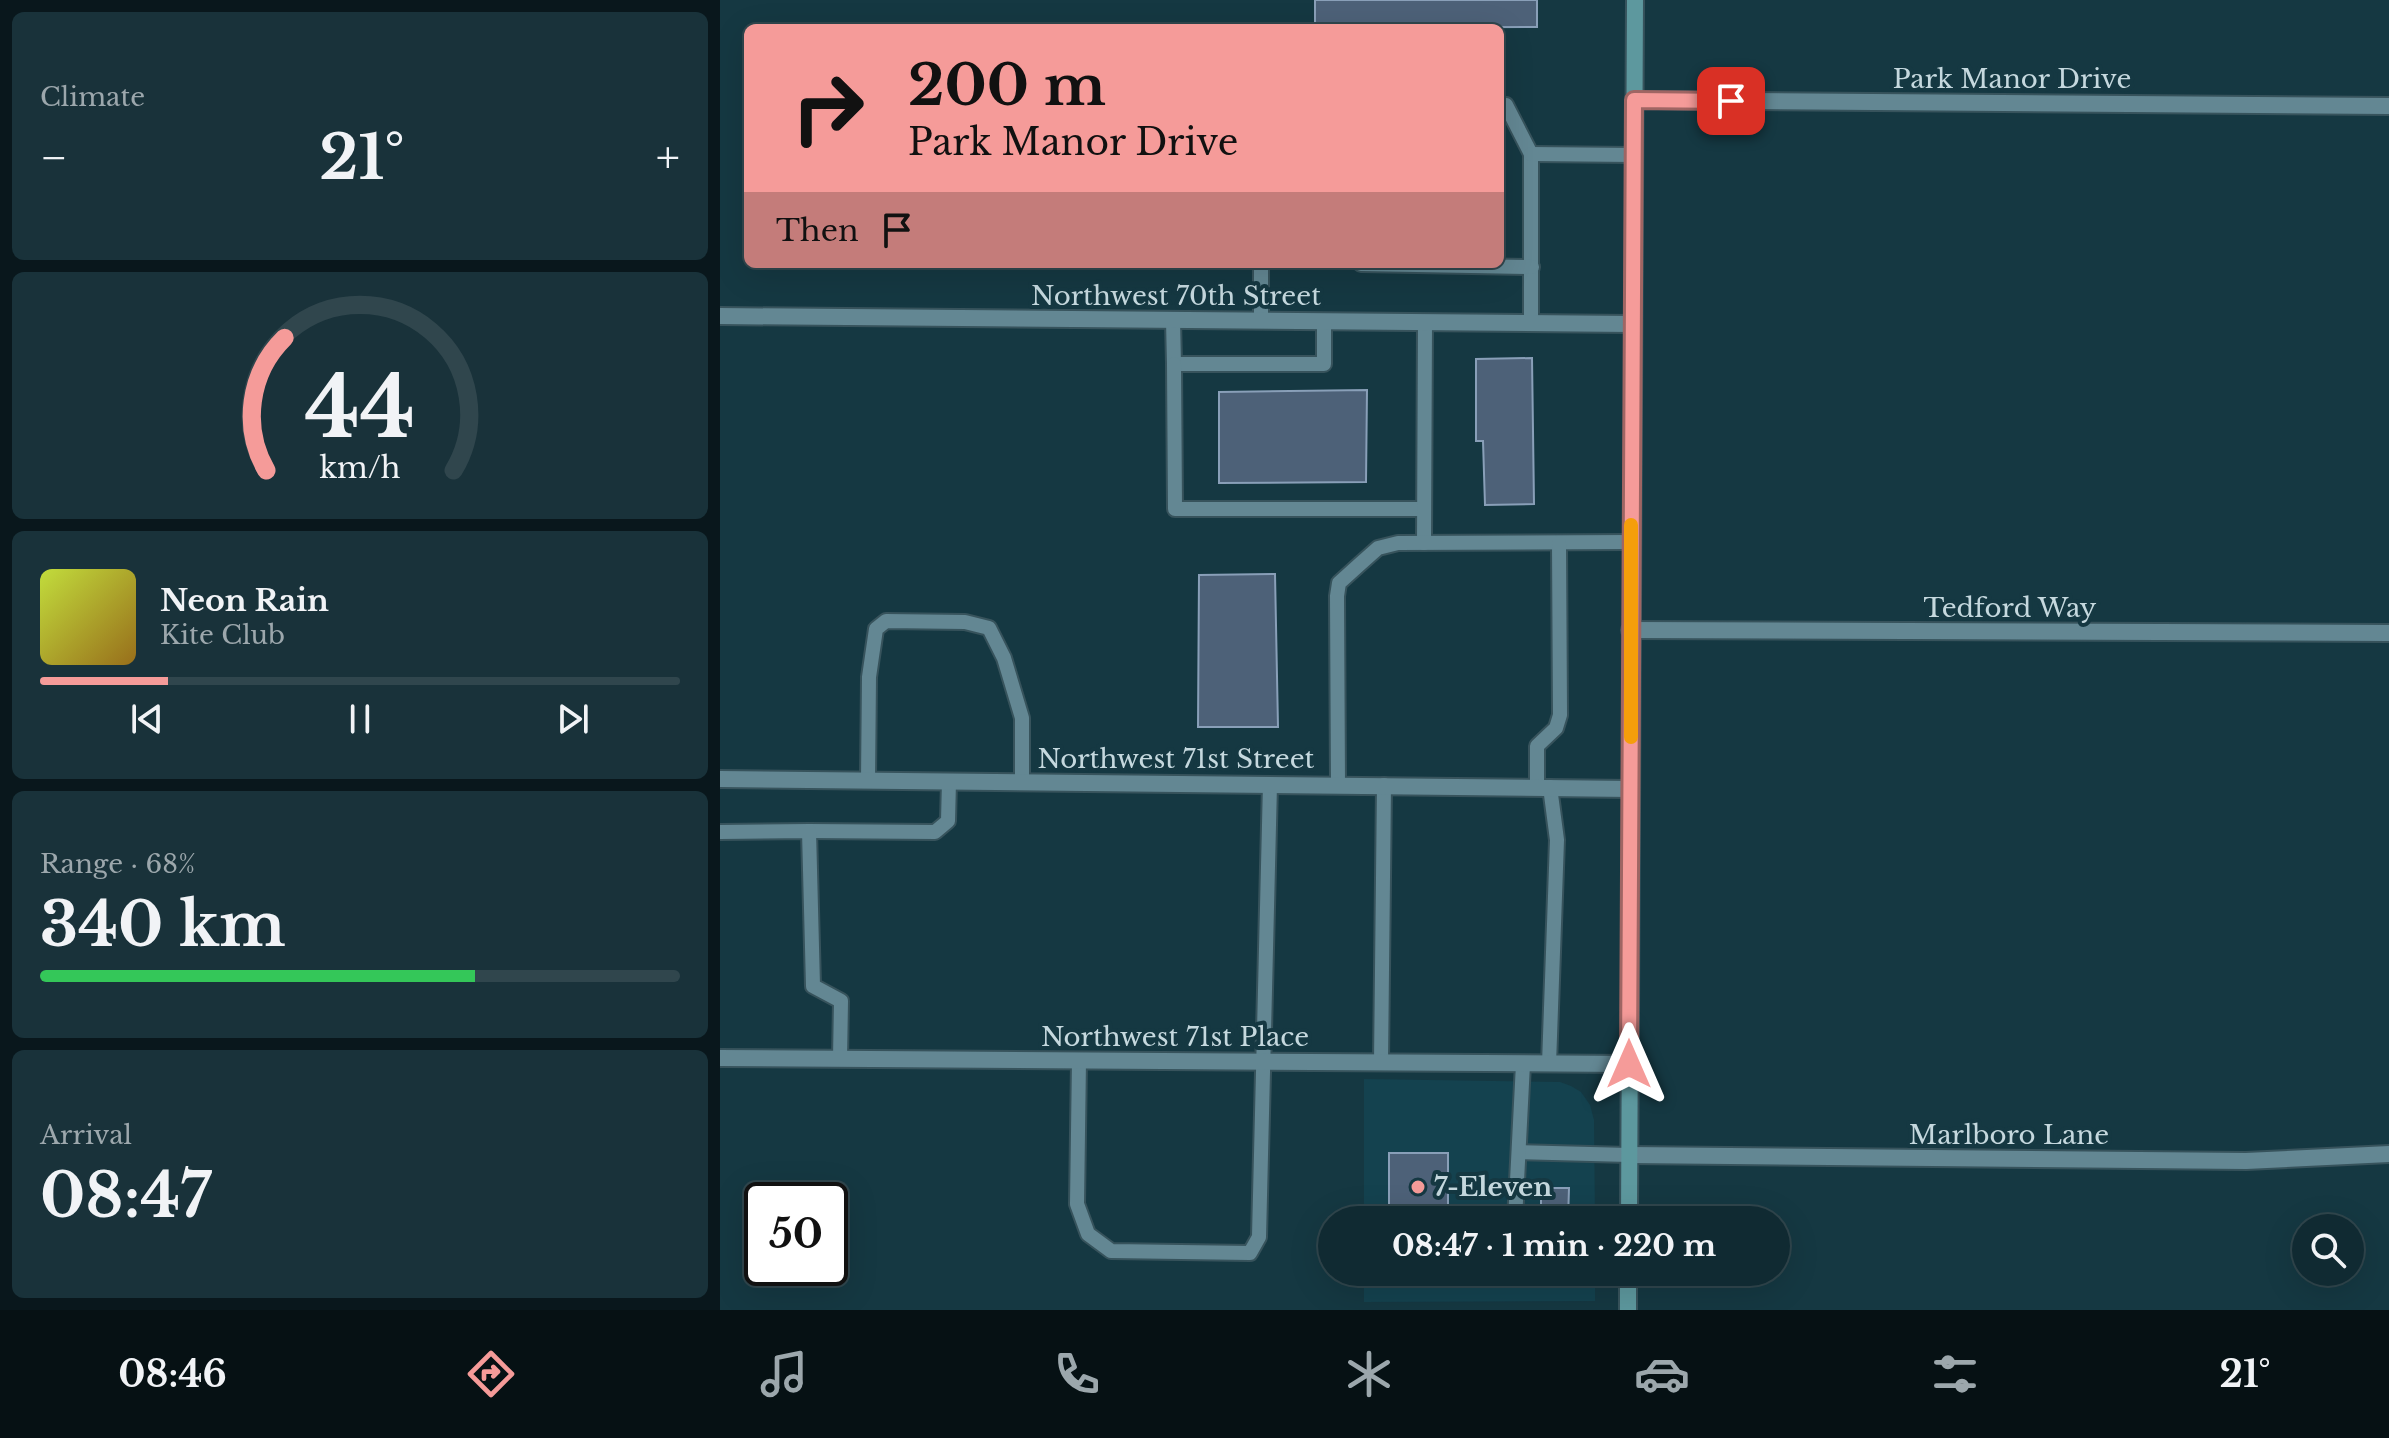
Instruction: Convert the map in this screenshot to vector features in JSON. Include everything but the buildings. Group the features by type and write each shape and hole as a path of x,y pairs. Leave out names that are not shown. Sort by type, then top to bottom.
{"main road":[{"path":"1629,1206 1635,0"},
{"path":"1628,1286 1628,1310"}],"street":[{"name":"Park Manor Drive","path":"1634,100 2389,106"},
{"name":"Northwest 70th Street","path":"720,316 1632,324"},
{"name":"Tedford Way","path":"1630,630 2389,633"},
{"name":"Northwest 71st Street","path":"720,779 1631,789"},
{"name":"Northwest 71st Place","path":"720,1058 1629,1064"},
{"name":"Marlboro Lane","path":"1629,1155 2246,1161 2389,1154"}],"lane":[{"path":"1504,105 1531,154 1531,323"},
{"path":"1531,154 1634,155"},
{"path":"1504,267 1532,267"},
{"path":"1261,268 1261,320"},
{"path":"1173,320 1175,509 1424,509"},
{"path":"1174,364 1324,364 1324,321"},
{"path":"1424,543 1425,322"},
{"path":"1338,785 1339,583 1378,548 1398,543 1631,542"},
{"path":"1549,1064 1557,840 1543,787 1537,746 1556,728 1560,715 1559,543"},
{"path":"868,781 869,677 876,629 886,621 965,622 989,628 1004,658 1022,718 1022,782"},
{"path":"720,832 935,832 948,821 949,781"},
{"path":"1079,1060 1077,1204 1088,1234 1111,1251 1250,1253 1259,1237 1270,784"},
{"path":"1381,1063 1384,785"},
{"path":"809,831 813,986 841,1001 840,1059"},
{"path":"1516,1206 1523,1064"},
{"path":"1519,1152 1629,1155"}],"shaded area":[{"path":"1364,1079 1560,1082 1581,1092 1590,1105 1594,1120 1595,1206 1364,1206"},
{"path":"1364,1286 1595,1286 1595,1301 1364,1302"}],"slow traffic":[{"path":"1631,525 1631,737"}],"place":[{"name":"7-Eleven","path":"1418,1187"}],"route":[{"path":"1629,1064 1634,100 1731,101"}]}
